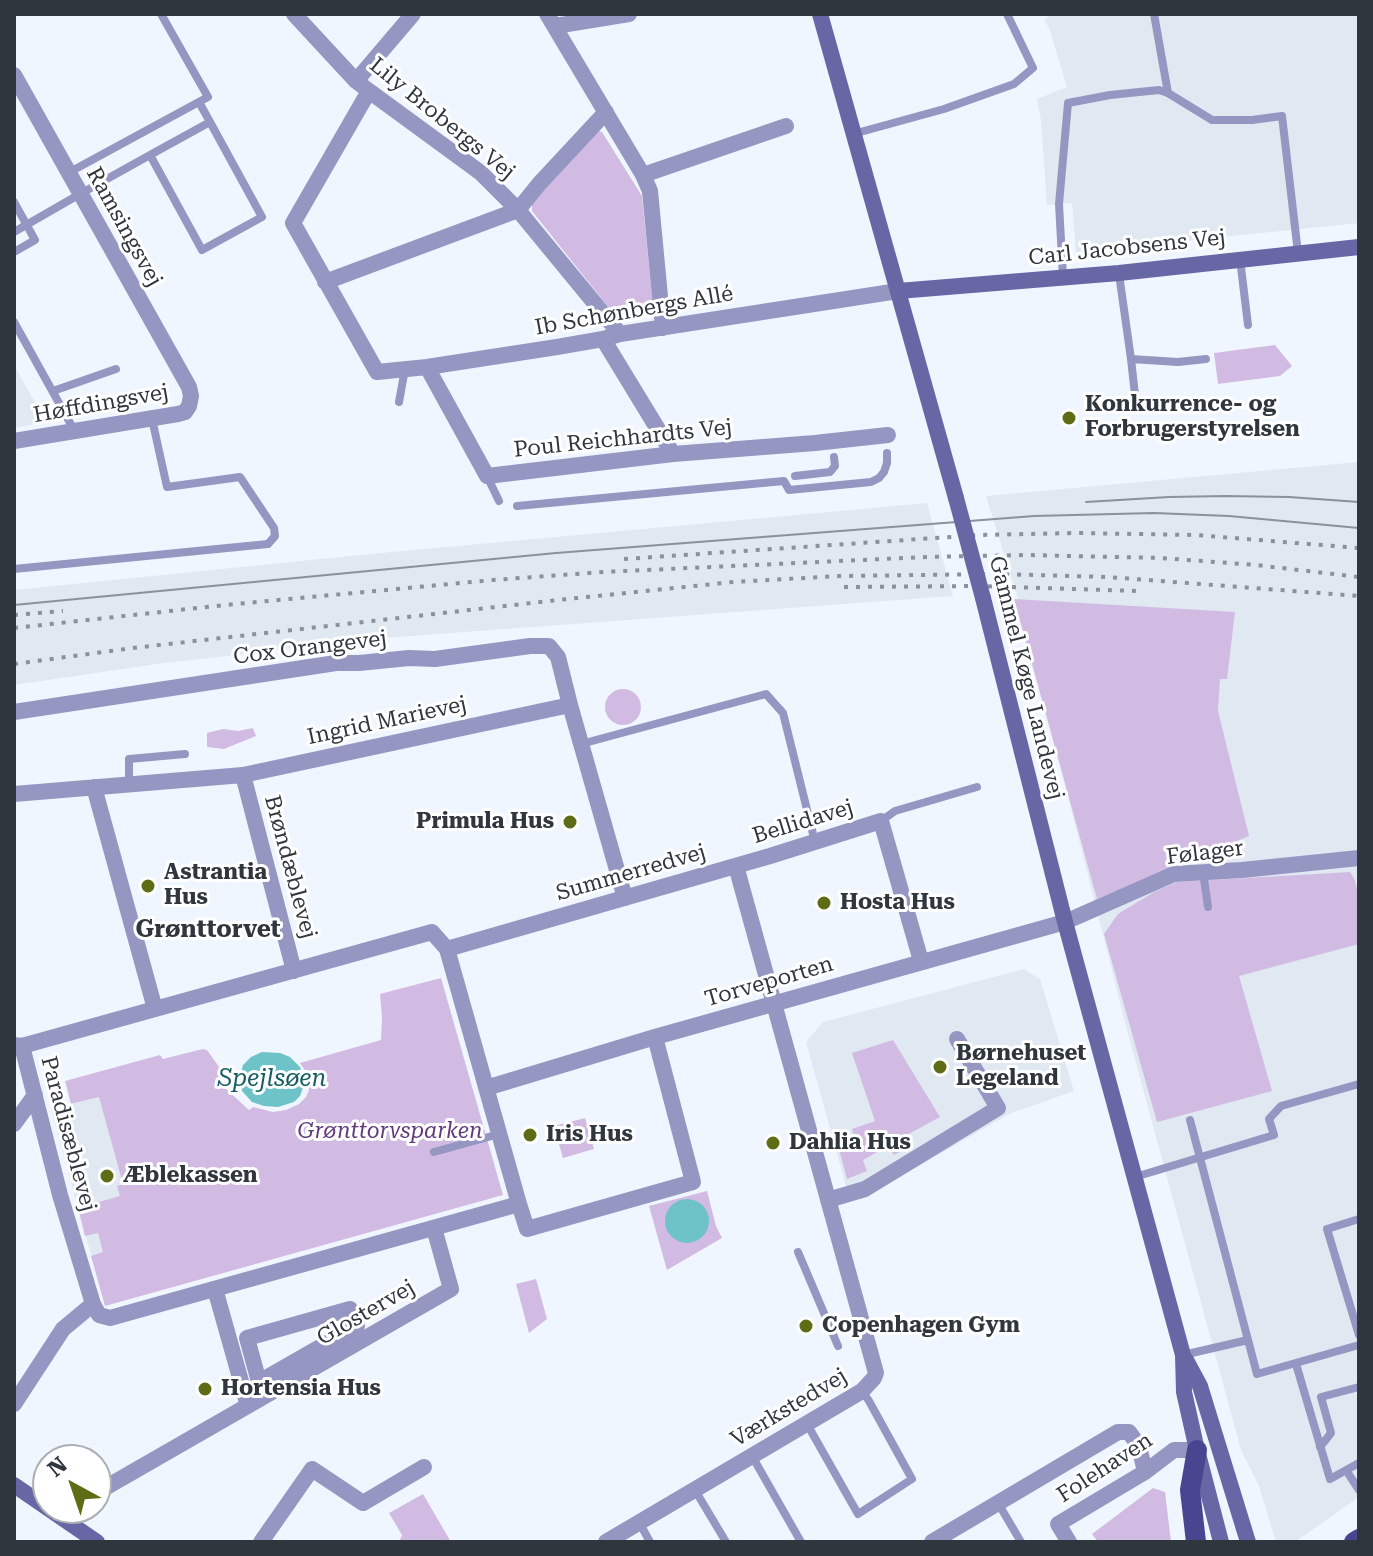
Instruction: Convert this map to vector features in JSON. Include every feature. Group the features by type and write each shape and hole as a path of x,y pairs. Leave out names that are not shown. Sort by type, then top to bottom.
{"main road":[{"path":"1196,1542 1190,1490 1197,1450"},
{"path":"1354,1542 1359,1539"}],"street":[{"name":"Lily Brobergs Vej","path":"294,14 362,86 481,173 518,210 620,334"},
{"path":"413,14 362,86 293,223 325,282 518,210 606,112"},
{"path":"629,14 551,20 650,191 663,328"},
{"name":"Gammel Køge Landevej","path":"820,14 956,498 1065,922 1183,1355 1184,1392 1221,1542"},
{"name":"Ramsingsvej","path":"14,75 189,387 191,402"},
{"path":"643,175 786,126"},
{"name":"Carl Jacobsens Vej","path":"898,291 1119,273 1359,247"},
{"name":"Ib Schønbergs Allé","path":"325,282 377,372 427,367 898,291"},
{"path":"603,339 673,454"},
{"name":"Poul Reichhardts Vej","path":"427,367 487,476 673,454 888,435"},
{"name":"Høffdingsvej","path":"14,441 185,412 191,402"},
{"name":"Cox Orangevej","path":"14,712 336,663 435,659 540,646 549,646 558,657 570,705"},
{"path":"570,705 625,898"},
{"name":"Ingrid Marievej","path":"14,794 243,775 570,705"},
{"name":"Brøndæblevej","path":"243,775 294,971"},
{"path":"94,787 155,1009"},
{"name":"Bellidavej","path":"736,866 771,861 815,842 881,821 921,961"},
{"name":"Følager","path":"1065,922 1174,874 1359,858"},
{"name":"Summerredvej","path":"447,949 736,866 775,1004"},
{"name":"Torveporten","path":"486,1088 655,1037 1065,922"},
{"name":"Paradisæblevej","path":"93,1304 67,1194 18,1045 432,932 447,949"},
{"path":"447,949 527,1229 693,1182 655,1037"},
{"name":"Værkstedvej","path":"606,1542 862,1391 876,1373 775,1004"},
{"path":"828,1200 865,1189 998,1108 957,1039"},
{"path":"14,1124 35,1095"},
{"path":"14,1404 63,1329 93,1304 99,1315 110,1318 519,1204"},
{"name":"Glostervej","path":"112,1484 451,1289 434,1228"},
{"path":"215,1289 248,1406"},
{"path":"350,1309 357,1326 259,1382 247,1338 350,1309"},
{"name":"Gammel Køge Landevej","path":"1183,1355 1200,1386 1248,1542"},
{"path":"932,1542 1118,1432 1129,1432 1139,1446 1145,1472"},
{"name":"Folehaven","path":"1069,1542 1058,1524 1145,1472 1174,1450 1197,1450"},
{"path":"261,1542 312,1469 363,1503 424,1467"},
{"path":"14,1485 32,1495"},
{"path":"77,1524 97,1542"}],"lane":[{"path":"68,173 208,97 161,14"},
{"path":"853,134 944,109 1014,84 1033,68 1007,14"},
{"path":"1154,14 1168,93"},
{"path":"1063,277 1059,204 1068,103 1110,95 1159,90 1212,120 1282,116 1298,253"},
{"path":"150,155 202,250 262,217 199,102"},
{"path":"14,232 210,122"},
{"path":"14,202 35,240 14,252"},
{"path":"1240,259 1248,325"},
{"path":"1119,273 1135,395"},
{"path":"14,322 75,431"},
{"path":"1131,359 1178,362 1206,359"},
{"path":"53,391 116,369"},
{"path":"399,402 405,369"},
{"path":"14,569 268,544 275,536 274,528 240,477 167,487 152,419"},
{"path":"517,506 784,481 789,490 871,482 884,472 887,453"},
{"path":"795,476 830,472 835,466 834,457"},
{"path":"487,476 499,501"},
{"path":"581,744 766,694 783,713 815,842"},
{"path":"129,785 129,759 185,754"},
{"path":"881,821 895,811 977,787"},
{"path":"1203,872 1208,907"},
{"path":"1135,1177 1274,1135 1269,1119 1281,1106 1359,1084"},
{"path":"1190,1120 1257,1374 1359,1345"},
{"path":"434,1152 499,1134"},
{"path":"1359,1219 1327,1229 1359,1335"},
{"path":"798,1252 838,1346"},
{"path":"1183,1355 1248,1340"},
{"path":"1296,1364 1330,1479 1359,1463"},
{"path":"1320,1447 1331,1433 1321,1397 1359,1387"},
{"path":"807,1424 858,1514 912,1479 862,1391"},
{"path":"752,1456 801,1542"},
{"path":"1346,1470 1359,1490"},
{"path":"695,1490 726,1542"},
{"path":"998,1503 1021,1542"},
{"path":"639,1522 650,1542"}],"shaded area":[{"path":"1052,14 1359,14 1359,223 1076,252 1072,203 1047,205 1037,99 1067,87 1044,20"},
{"path":"14,365 46,422 14,428"},
{"path":"1359,462 1359,1497 1295,1542 1276,1542 1259,1486 1241,1450 1127,1030 1018,599 986,496"},
{"path":"927,503 953,596 383,638 157,664 14,685 14,590"},
{"name":"Børnehuset Legeland","path":"1024,969 1040,979 1074,1091 1009,1114 874,1192 850,1200 806,1042 823,1022"},
{"name":"Æblekassen","path":"124,1090 160,1243 93,1262 51,1110"}],"green space":[{"path":"597,131 602,132 642,196 653,306 641,303 613,313 532,211 532,202"},
{"path":"1275,345 1292,366 1280,376 1218,384 1214,353"},
{"path":"1014,599 1235,612 1227,679 1220,679 1218,711 1249,836 1097,899"},
{"path":"623,689 636,694 641,707 636,720 623,725 610,720 605,707 610,694"},
{"path":"253,728 256,736 224,749 207,747 207,733"},
{"path":"1350,872 1359,895 1359,944 1239,976 1272,1091 1157,1122 1104,934 1118,914 1177,882"},
{"name":"Grønttorvsparken","path":"441,978 503,1195 105,1306 91,1256 103,1252 98,1233 85,1236 78,1208 120,1196 117,1186 123,1184 99,1097 71,1104 65,1081 160,1055 163,1059 203,1049 222,1071 224,1077 221,1084 249,1110 253,1107 273,1112 286,1110 299,1104 309,1090 308,1075 300,1063 381,1040 380,994"},
{"path":"893,1040 940,1117 903,1137 907,1148 894,1155 888,1146 863,1160 867,1171 847,1179 837,1142 854,1136 852,1129 875,1121 852,1053"},
{"path":"585,1118 594,1149 563,1158 554,1126"},
{"path":"707,1191 722,1238 667,1270 649,1206"},
{"path":"536,1279 547,1319 529,1333 516,1284"},
{"path":"1153,1488 1165,1492 1171,1542 1098,1542 1092,1534"},
{"path":"423,1494 451,1542 399,1542 402,1535 389,1513"}],"water":[{"name":"Spejlsøen","path":"262,1052 280,1053 290,1057 300,1067 305,1082 294,1102 278,1107 264,1106 252,1102 242,1091 240,1076 243,1065"},
{"path":"687,1199 703,1205 709,1221 703,1237 687,1243 671,1237 665,1221 671,1205"}],"tram line":[{"path":"1086,502 1225,496 1359,502"},
{"path":"14,605 556,553 1034,516 1154,513 1229,516 1359,528"}],"railway":[{"path":"624,559 980,535 1077,533 1196,535 1359,548"},
{"path":"14,628 493,580 926,557 1027,555 1161,558 1359,577"},
{"path":"14,664 558,600 733,582 840,576 998,574 1108,577 1359,596"},
{"path":"844,587 979,586 1136,591"},
{"path":"14,615 63,611"}],"place":[{"name":"Konkurrence- og Forbrugerstyrelsen","path":"1069,418"},
{"name":"Primula Hus","path":"570,822"},
{"name":"Astrantia Hus","path":"148,886"},
{"name":"Hosta Hus","path":"824,903"},
{"name":"Børnehuset Legeland","path":"940,1067"},
{"name":"Iris Hus","path":"530,1135"},
{"name":"Dahlia Hus","path":"773,1143"},
{"name":"Æblekassen","path":"107,1176"},
{"name":"Copenhagen Gym","path":"806,1326"},
{"name":"Hortensia Hus","path":"205,1389"}],"district":[{"name":"Grønttorvet","path":"208,930"}]}
